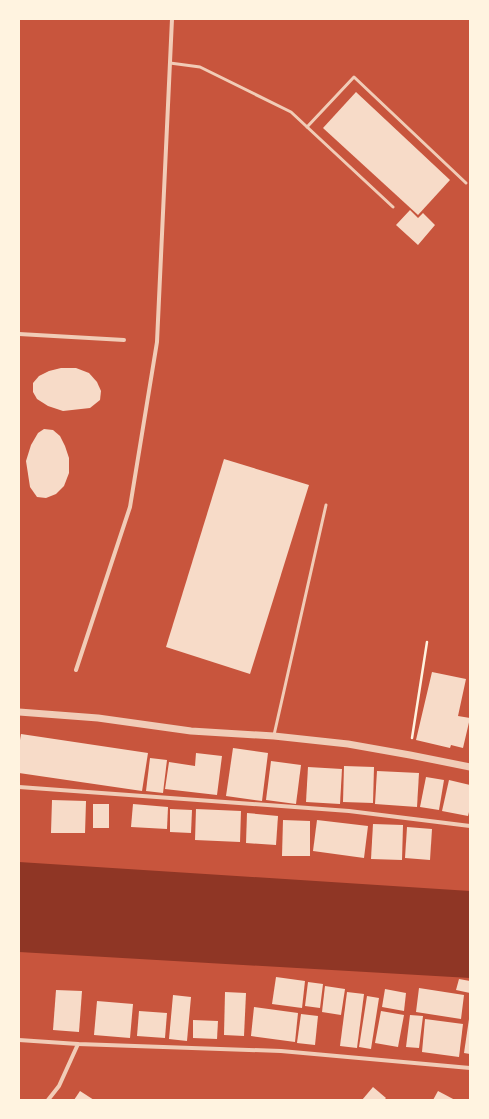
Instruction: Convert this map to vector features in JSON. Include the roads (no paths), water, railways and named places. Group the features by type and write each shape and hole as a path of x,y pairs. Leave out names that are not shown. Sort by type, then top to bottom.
{"street":[{"path":"76,670 130,507 157,342 172,19"},
{"path":"19,334 124,340"},
{"path":"19,712 98,718 192,731 274,736 348,744 470,767"},
{"path":"19,787 160,796 349,811 470,826"},
{"path":"19,1040 78,1044 281,1051 470,1068"},
{"path":"48,1100 59,1086 78,1044"}],"lane":[{"path":"170,63 200,67 291,112 393,207"},
{"path":"307,127 354,77 466,183"},
{"path":"274,736 326,504"}]}
